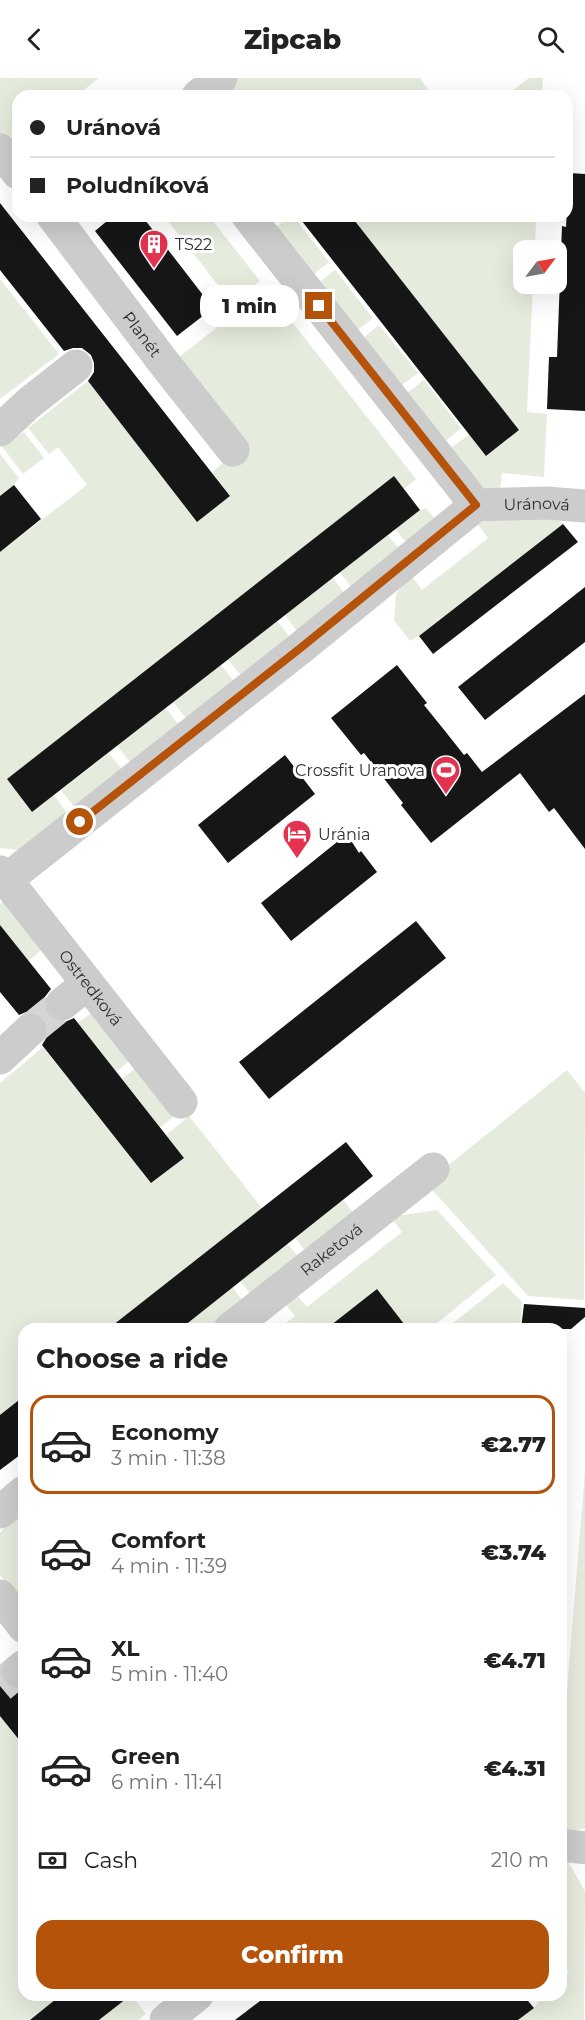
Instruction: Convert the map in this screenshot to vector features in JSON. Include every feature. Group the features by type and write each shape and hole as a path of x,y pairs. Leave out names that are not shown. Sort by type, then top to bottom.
{"street":[{"path":"206,90 221,78"},
{"path":"0,150 12,165"},
{"name":"Planét","path":"58,222 233,450"},
{"path":"3,876 303,646 476,505 253,222"},
{"path":"0,430 29,403 76,366"},
{"name":"Uránová","path":"476,505 547,503 585,506"},
{"name":"Ostredková","path":"3,876 75,994 181,1102"},
{"path":"0,1058 30,1030"},
{"name":"Raketová","path":"238,1323 433,1169"},
{"path":"0,1512 18,1497"},
{"path":"0,1596 18,1619"},
{"path":"567,1846 585,1848"},
{"path":"166,2020 190,2001"}],"green space":[{"path":"0,78 99,78 84,90 12,90 12,156 0,141"},
{"path":"233,78 420,78 429,90 219,90"},
{"path":"529,78 543,78 542,90 513,90"},
{"path":"169,222 214,222 260,281 232,303"},
{"path":"283,222 298,222 329,262 311,276 273,230"},
{"path":"356,222 536,222 535,240 513,240 513,294 533,294 527,412 547,414 544,477 502,473 500,492 492,491 470,477 447,451 470,434 487,456 519,430"},
{"path":"335,270 373,318 355,332 317,284"},
{"path":"0,279 59,354 0,399"},
{"path":"266,289 416,479 404,489 394,477 7,779 32,812 54,795 69,816 19,850 0,848 0,552 87,485 58,447 49,454 28,428 88,381 198,521 230,496 212,472 233,455 174,361"},
{"path":"379,325 418,373 398,388 361,340"},
{"path":"424,380 461,428 442,444 404,395"},
{"path":"24,432 44,458 23,474 1,445"},
{"path":"0,454 19,478 0,496"},
{"path":"426,508 440,525 411,548 395,529"},
{"path":"554,517 563,524 419,636 410,641 394,620 396,594 410,574 422,590 488,538 476,522"},
{"path":"388,535 403,554 355,592 340,572"},
{"path":"333,578 348,598 300,635 285,615"},
{"path":"277,621 293,641 244,679 228,660"},
{"path":"221,665 237,685 189,722 173,702"},
{"path":"166,708 181,728 133,766 117,746"},
{"path":"109,753 125,773 77,810 61,790"},
{"path":"10,897 48,945 28,961 0,925 0,904"},
{"path":"98,1008 135,1056 116,1072 78,1023"},
{"path":"43,1047 151,1183 184,1158 166,1135 189,1116 262,1208 117,1323 18,1323 18,1401 0,1415 0,1083"},
{"path":"141,1064 179,1113 160,1127 122,1079"},
{"path":"567,1070 585,1093 584,1300 528,1296 426,1183"},
{"path":"343,1200 358,1219 310,1257 295,1238"},
{"path":"437,1210 496,1275 437,1323 403,1323 377,1289 334,1323 286,1323 295,1316 284,1302 295,1293 307,1307 402,1232 391,1217"},
{"path":"288,1244 302,1262 255,1300 240,1281"},
{"path":"503,1283 522,1302 520,1323 453,1323"},
{"path":"232,1287 247,1306 226,1323 188,1323"},
{"path":"585,1472 585,1828 567,1832 567,1691"},
{"path":"18,1514 18,1600 0,1575 0,1533"},
{"path":"0,1716 18,1739 18,2001 54,2001 30,2020 0,2020"},
{"path":"567,1860 585,1891 584,2020 518,2020 539,2001 567,2001 567,1974 569,1973 567,1970"},
{"path":"123,2001 136,2001 146,2014 138,2020 99,2020"}],"building":[{"path":"573,173 585,174 585,411 547,409 549,357 557,357 559,294 567,294 567,240 561,240 562,226 566,227 566,222 573,222"},
{"path":"0,203 12,218 12,222 15,222 230,496 197,522 88,381 94,372 91,355 82,348 64,351 0,270"},
{"name":"TS22","path":"106,222 147,222 213,308 177,336 95,231"},
{"path":"303,222 356,222 519,430 486,456"},
{"path":"394,476 420,510 32,812 7,779"},
{"path":"14,485 41,519 0,552 0,496"},
{"path":"563,524 578,542 433,654 419,636"},
{"path":"585,587 585,642 485,720 458,687"},
{"path":"397,665 427,703 424,705 464,755 467,753 482,772 585,694 585,849 554,808 549,812 520,773 431,843 364,753 361,755 331,718"},
{"path":"285,755 315,794 228,863 198,825"},
{"path":"347,834 359,853 361,851 377,872 291,941 261,903"},
{"path":"416,921 446,958 269,1099 239,1062"},
{"path":"0,925 51,989 44,998 47,1015 56,1022 65,1022 74,1018 184,1158 151,1183 42,1045 48,1035 48,1026 44,1018 35,1012 19,1015 0,992"},
{"path":"346,1142 373,1176 188,1323 116,1323"},
{"path":"377,1289 403,1323 334,1323"},
{"path":"524,1304 585,1308 585,1317 571,1329 567,1329 567,1323 522,1323"},
{"path":"18,1401 18,1456 0,1470 0,1415"},
{"path":"0,1675 4,1683 11,1688 18,1688 18,1738 0,1716"},
{"path":"54,2001 123,2001 99,2020 30,2020"},
{"path":"260,2001 528,2001 534,2008 518,2020 235,2020"}],"tunnel":[{"path":"30,1030 62,1004"},
{"path":"0,1686 18,1671"}],"place":[{"name":"TS22","path":"154,270"},
{"name":"Crossfit Uranova","path":"446,796"},
{"name":"Uránia","path":"297,860"}],"route":[{"path":"80,822 303,646 476,505 319,306"}]}
